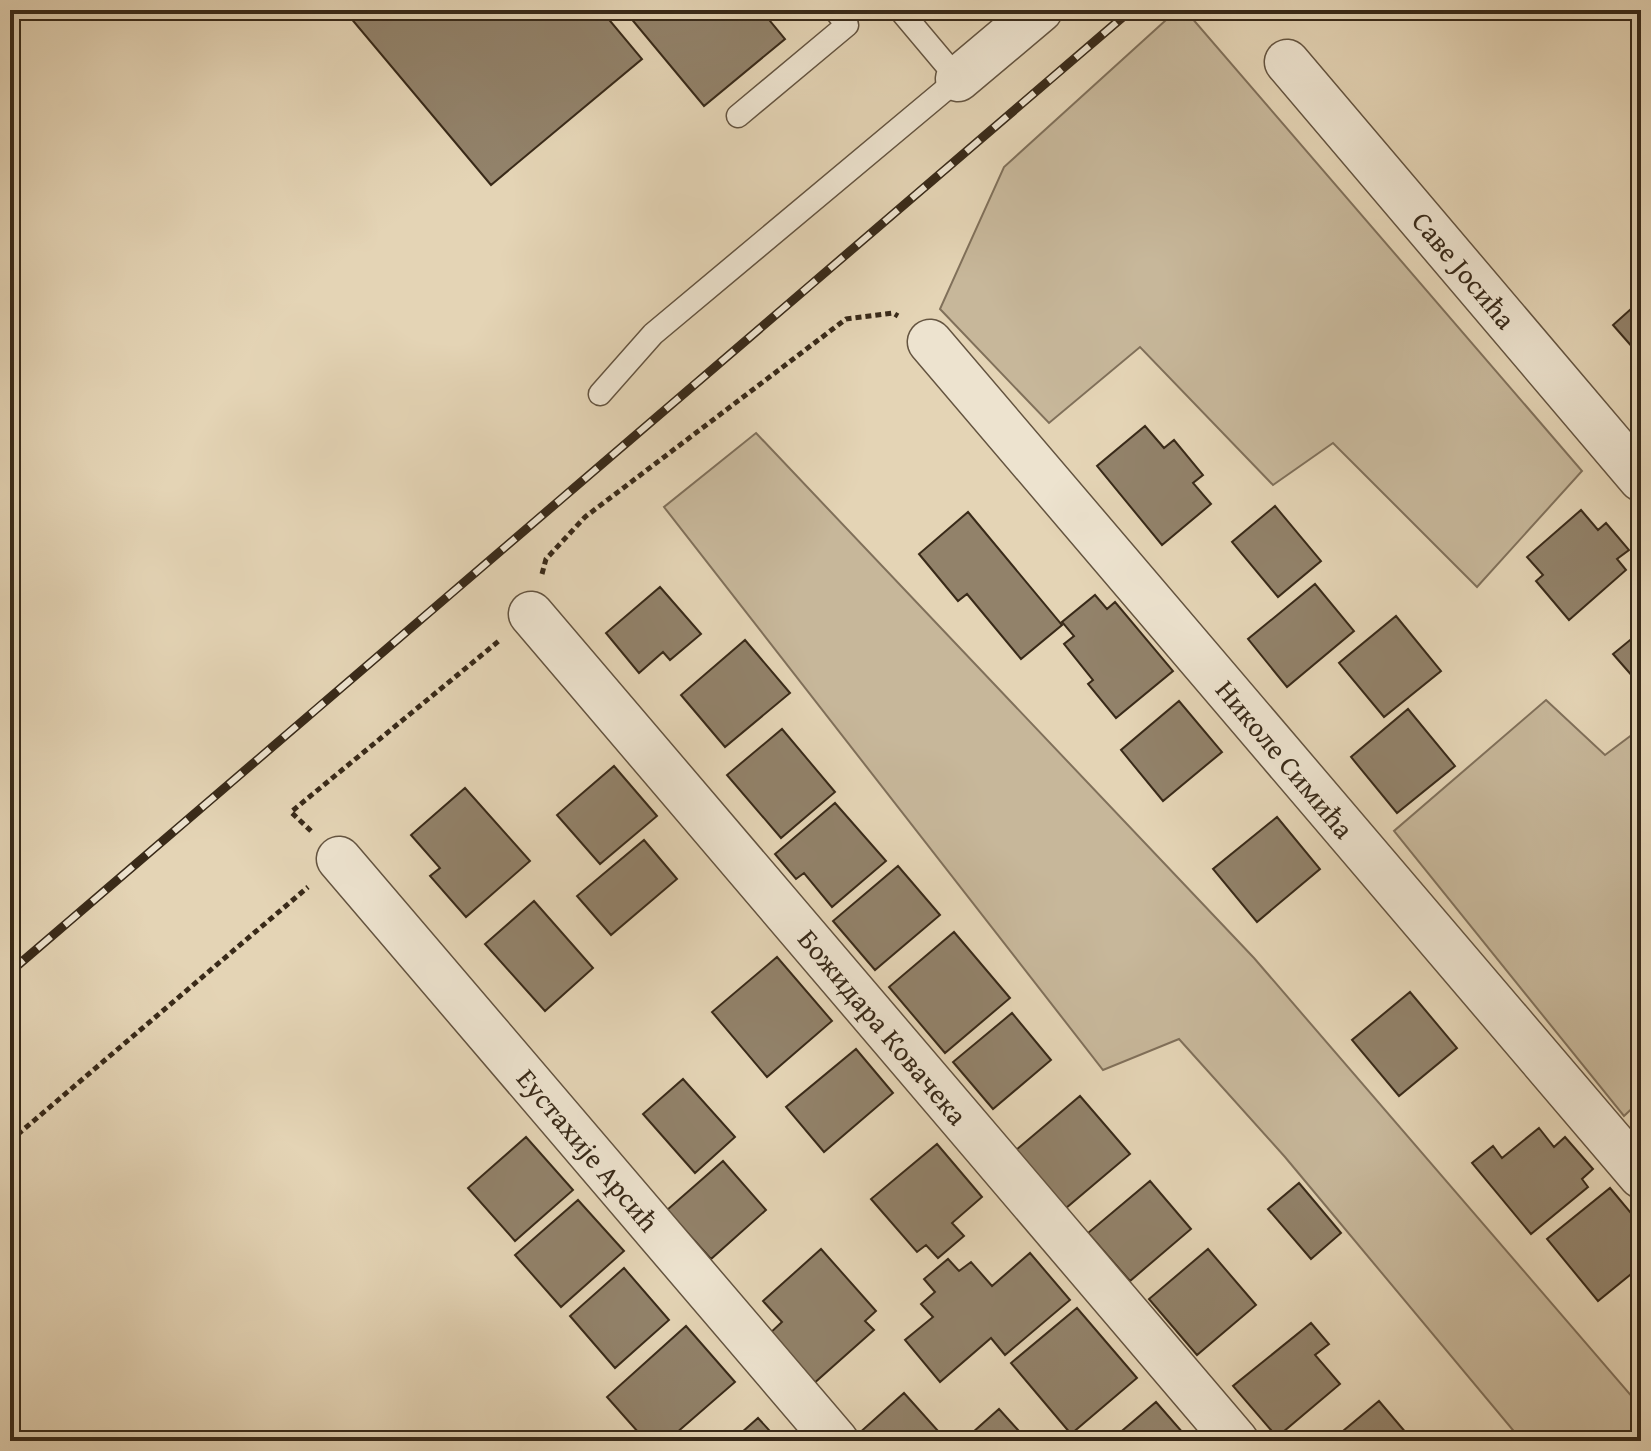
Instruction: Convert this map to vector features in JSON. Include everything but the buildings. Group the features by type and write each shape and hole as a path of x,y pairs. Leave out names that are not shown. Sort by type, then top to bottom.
{"street":[{"path":"958,79 1040,10"},
{"name":"Саве Јосића","path":"1287,62 1641,479"},
{"name":"Николе Симића","path":"930,342 1641,1176"},
{"name":"Божидара Ковачека","path":"531,614 1236,1441"},
{"name":"Еустахије Арсић","path":"339,859 836,1441"}],"lane":[{"path":"738,116 847,25 835,10"},
{"path":"600,394 653,334 958,79 900,10"}],"path":[{"path":"10,1141 339,859 291,812 531,614 546,559 585,517 846,319 893,313 930,342"}],"shaded area":[{"path":"1177,10 1185,10 1582,471 1477,587 1333,443 1273,485 1140,347 1049,423 940,309 1004,167"},
{"path":"756,433 1254,958 1641,1407 1641,1441 1522,1441 1285,1157 1179,1039 1103,1070 664,507"},
{"path":"1546,700 1605,755 1641,728 1641,1100 1624,1116 1394,831"}],"railway":[{"path":"10,972 1131,10"}]}
